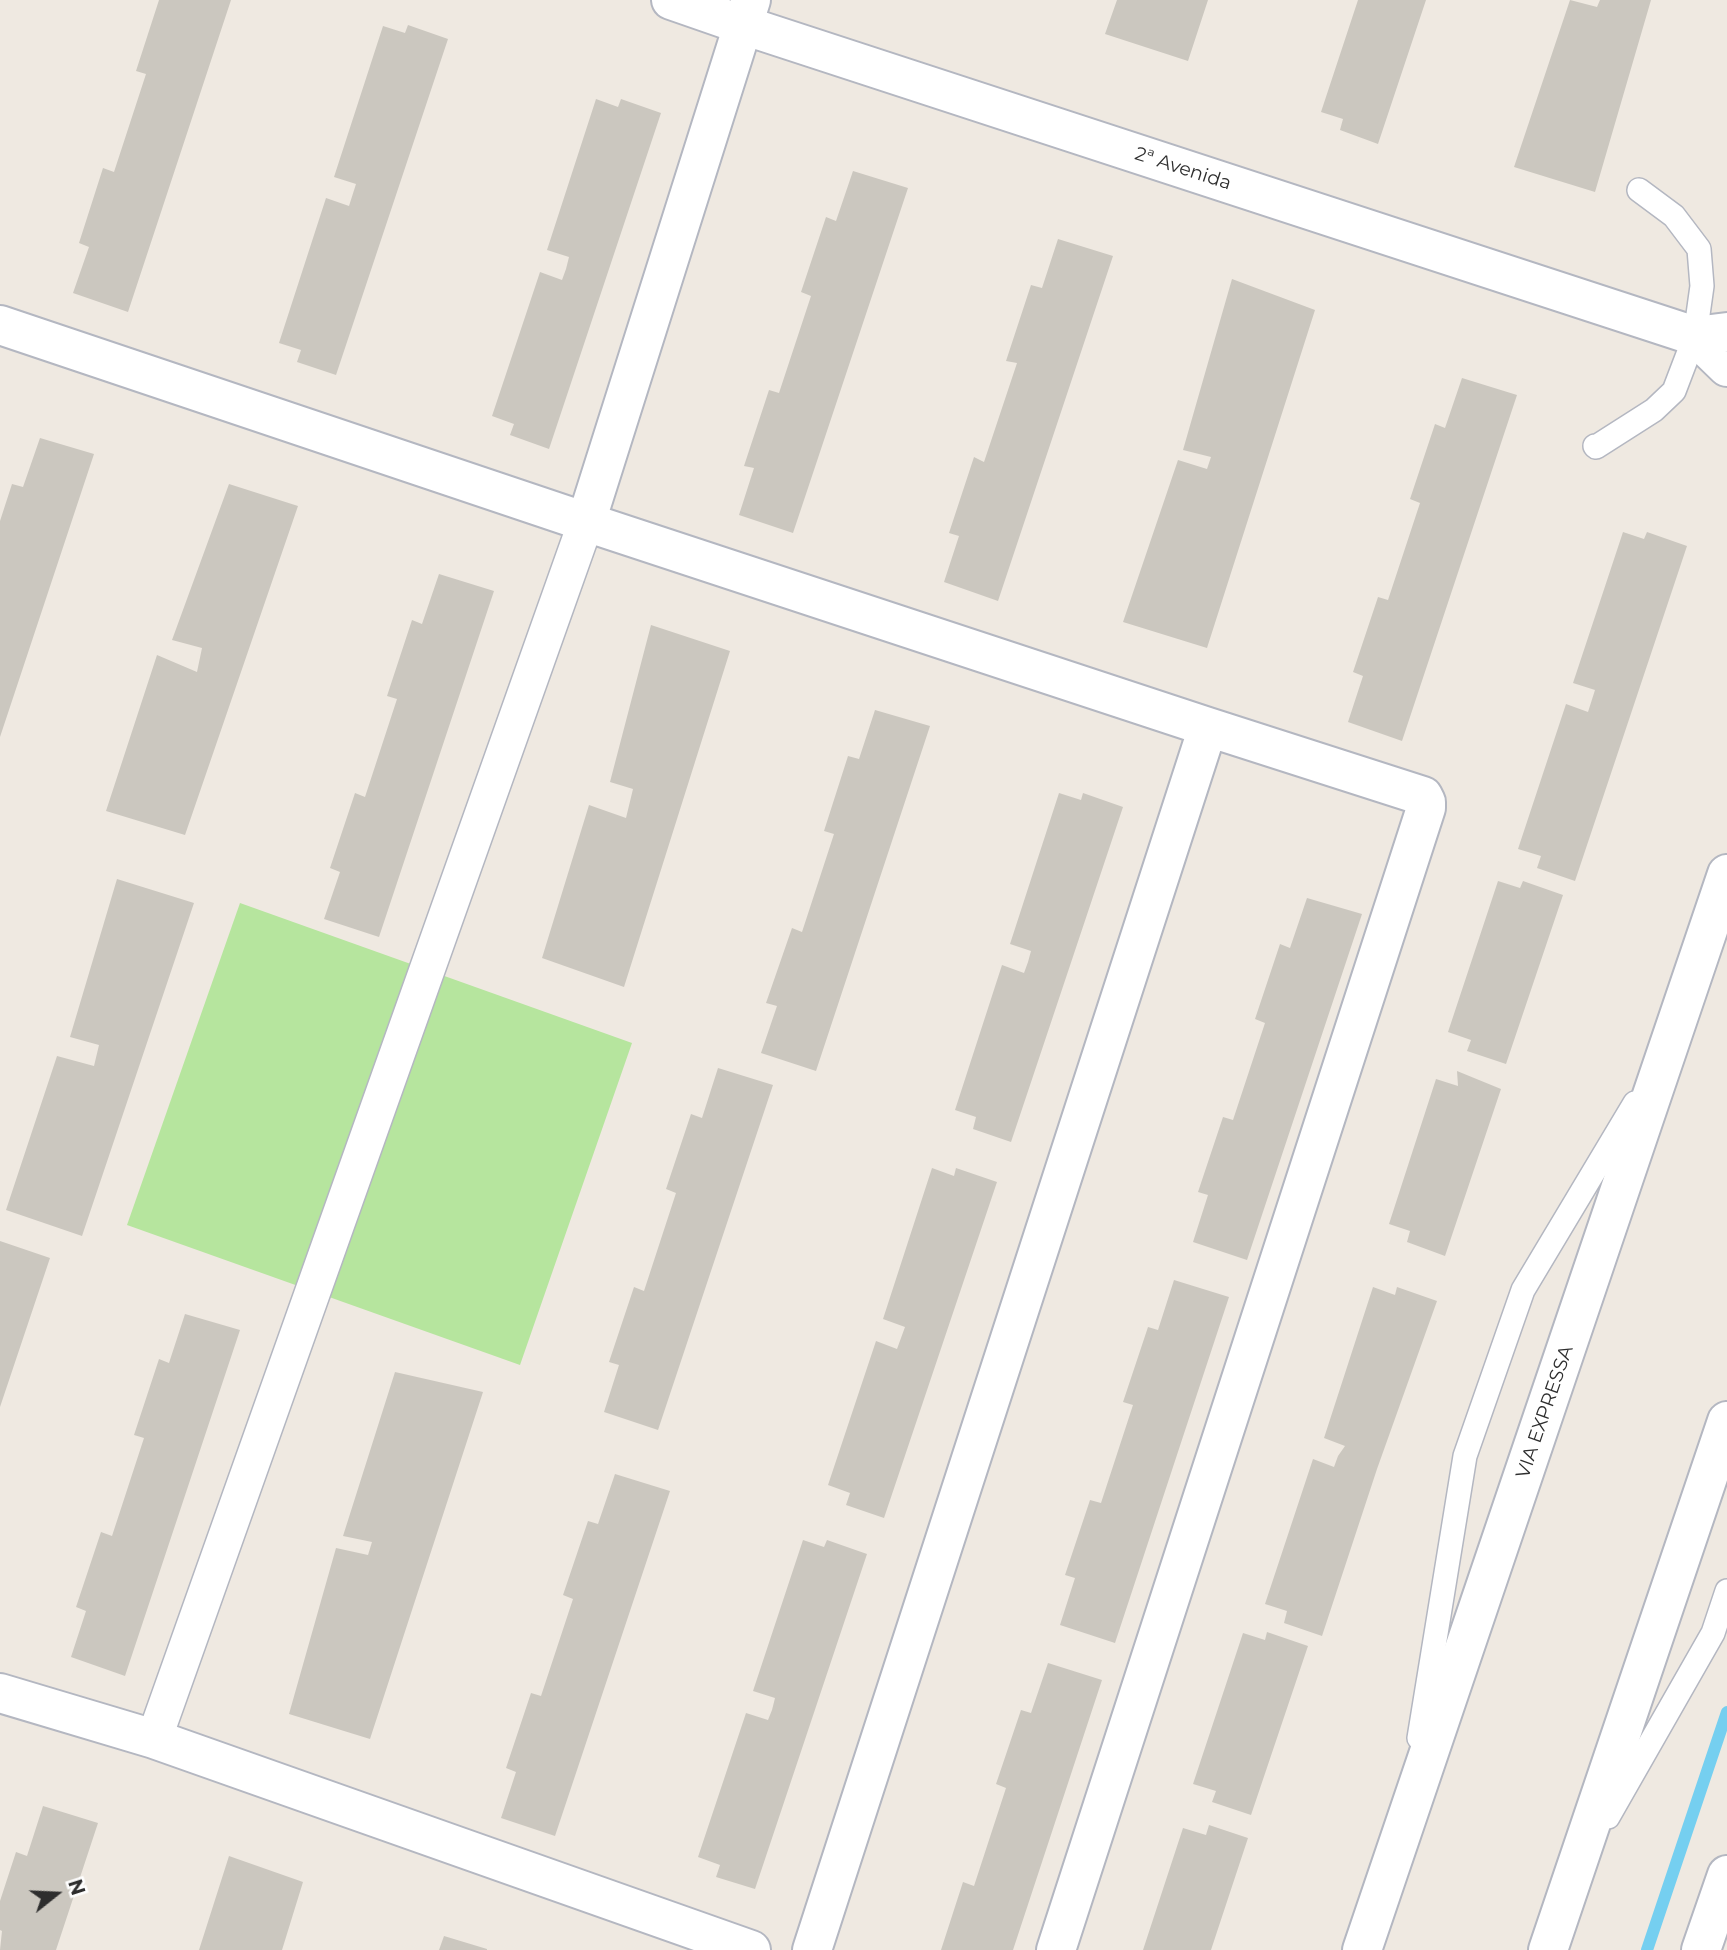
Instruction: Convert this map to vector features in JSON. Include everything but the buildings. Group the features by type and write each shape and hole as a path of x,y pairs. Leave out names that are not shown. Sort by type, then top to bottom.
{"street":[{"name":"2ª Avenida","path":"671,0 747,13 1711,334"},
{"path":"154,1739 586,522 747,13"},
{"path":"0,325 586,522 1423,796 1426,808 1056,1950"},
{"path":"1711,334 1727,367"},
{"path":"812,1950 1208,727"},
{"name":"VIA EXPRESSA","path":"1362,1950 1727,874"},
{"path":"1548,1950 1727,1420"},
{"path":"0,1693 154,1739 751,1950"},
{"path":"1701,1950 1727,1875"}],"lane":[{"path":"1595,446 1654,410 1674,391 1711,334 1702,286 1699,249 1674,216 1639,190"},
{"path":"1404,1827 1465,1456 1523,1290 1668,1049"},
{"path":"1571,1880 1713,1633 1727,1591"}],"green space":[{"path":"240,903 632,1043 520,1365 127,1225"}],"waterway":[{"path":"1647,1950 1727,1712"}]}
